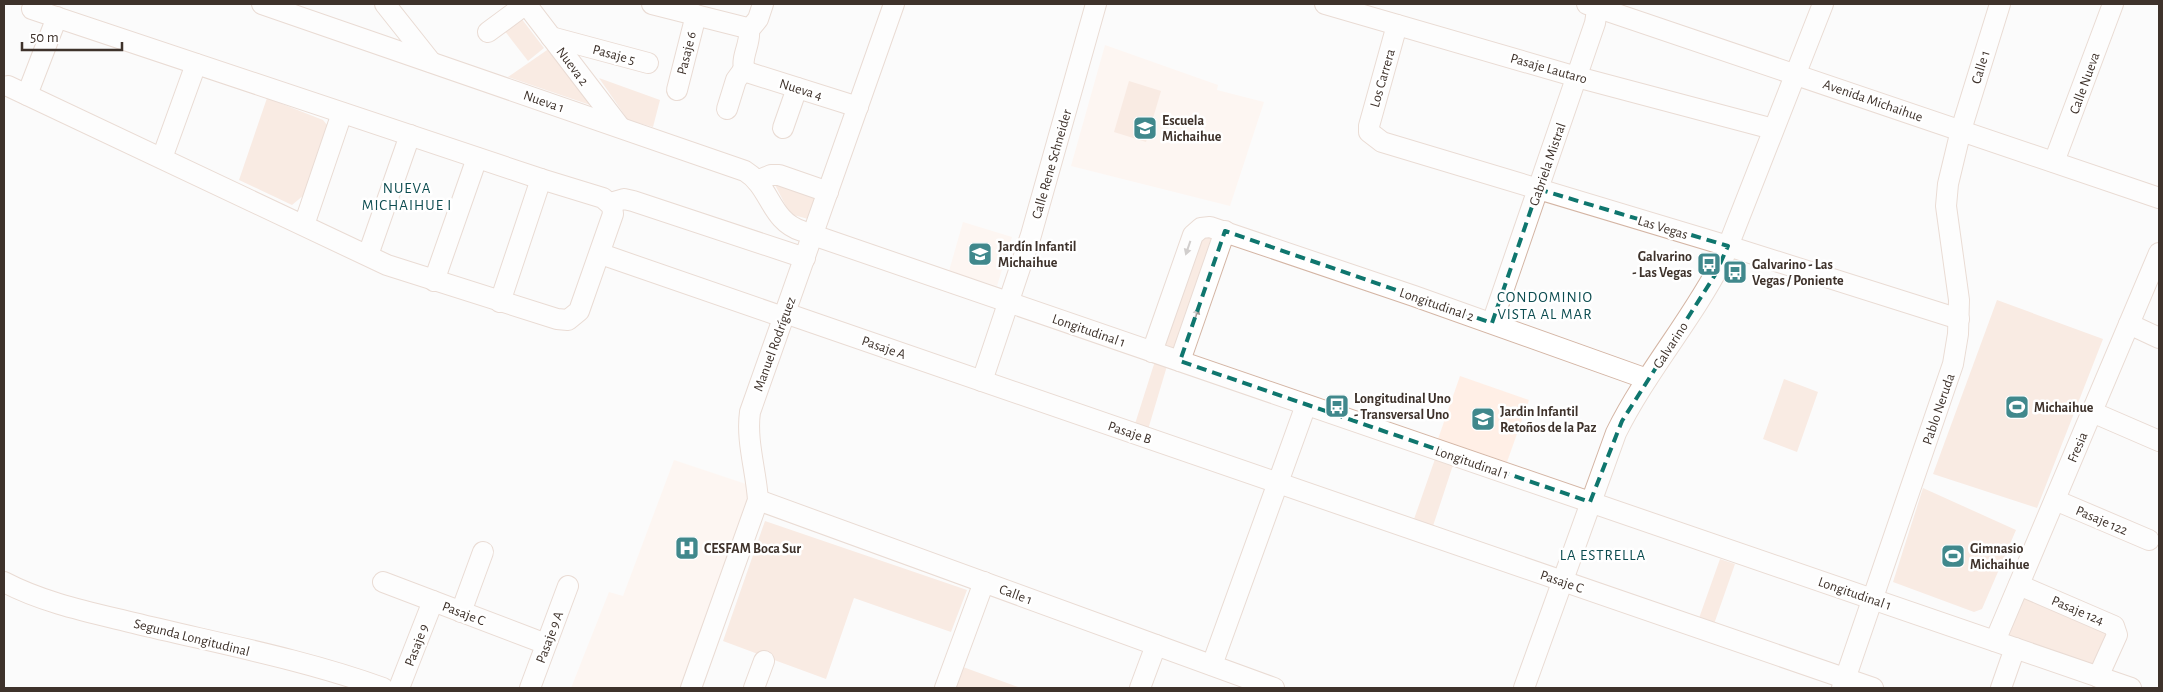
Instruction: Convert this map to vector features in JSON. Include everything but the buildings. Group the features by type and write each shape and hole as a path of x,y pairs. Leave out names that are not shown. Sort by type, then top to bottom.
{"street":[{"name":"Nueva 1","path":"262,4 745,170 757,181 786,224 807,233"},
{"path":"386,4 431,62"},
{"path":"488,32 526,4"},
{"name":"Nueva 2","path":"526,4 620,127"},
{"path":"652,4 749,30"},
{"path":"727,109 736,80 744,69 743,63 749,30 758,19 763,4"},
{"name":"Manuel Rodríguez","path":"690,688 758,500 757,478 749,434 750,412 805,258 807,233 828,192 894,4"},
{"name":"Calle Rene Schneider","path":"982,381 1030,235 1096,4"},
{"name":"Pasaje Lautaro","path":"1325,4 1369,10 1397,25 1577,77 1773,129"},
{"name":"Galvarino","path":"1524,688 1616,433 1647,379 1710,282 1728,246 1823,4"},
{"name":"Calle 1","path":"1960,130 2000,4"},
{"name":"Calle Nueva","path":"2054,162 2113,4"},
{"name":"Avenida Michaihue","path":"1594,5 2159,198"},
{"name":"Gabriela Mistral","path":"1492,324 1595,23 1594,5"},
{"path":"8,86 394,267 557,319 568,320 579,312 601,254 613,214 610,203 603,198 477,158 32,8"},
{"name":"Pasaje 6","path":"677,90 696,15"},
{"path":"27,95 56,17"},
{"name":"Los Carrera","path":"1369,132 1369,126 1397,25"},
{"name":"Pasaje 5","path":"551,37 648,63"},
{"path":"162,158 196,64"},
{"name":"Nueva 4","path":"744,69 750,73 858,107"},
{"path":"783,128 797,88"},
{"path":"304,225 342,112"},
{"name":"Pablo Neruda","path":"1844,683 1953,364 1959,319 1958,281 1946,196 1960,130"},
{"name":"Las Vegas","path":"1369,132 1382,142 1728,246 1959,319"},
{"path":"368,255 410,135"},
{"path":"434,281 477,158"},
{"path":"757,181 771,175 778,175 828,192"},
{"path":"500,302 541,179"},
{"path":"610,203 624,199 633,201 805,258"},
{"name":"Longitudinal 2","path":"1152,352 1193,236 1205,227 1225,231 1647,379"},
{"path":"1180,362 1225,231"},
{"name":"Longitudinal 1","path":"807,233 1995,641 2122,687"},
{"name":"Fresia","path":"1995,641 2159,253"},
{"name":"Pasaje A","path":"601,254 982,381"},
{"path":"2129,324 2159,338"},
{"name":"Pasaje B","path":"982,381 1278,483"},
{"path":"1212,665 1306,405"},
{"path":"2092,412 2159,440"},
{"name":"Pasaje C","path":"1278,483 1562,581 1844,683 1873,688"},
{"name":"Calle 1","path":"758,500 1274,688"},
{"name":"Pasaje 122","path":"2055,500 2149,540"},
{"path":"461,612 484,552"},
{"name":"Segunda Longitudinal","path":"4,582 29,594 70,607 315,667 383,688"},
{"name":"Pasaje C","path":"383,582 546,644"},
{"path":"945,688 984,582"},
{"name":"Pasaje 124","path":"2018,585 2114,626 2117,635 2098,677"},
{"name":"Pasaje 9 A","path":"530,688 568,586"},
{"name":"Pasaje 9","path":"400,688 433,601"},
{"path":"1140,688 1156,645"},
{"path":"2001,688 2015,648"},
{"path":"754,688 764,661"}],"highlighted area":[{"path":"1538,189 1728,246 1715,275 1622,421 1590,502 1180,361 1225,231 1492,323"}],"shaded area":[{"path":"521,18 544,48 528,61 504,30"},
{"name":"Escuela Michaihue","path":"1105,45 1218,85 1217,90 1264,102 1230,206 1071,166"},
{"path":"550,48 593,106 508,77"},
{"path":"599,78 660,100 653,127 628,120"},
{"path":"1129,81 1161,91 1146,142 1114,132"},
{"path":"267,98 323,120 328,126 304,195 292,205 239,180"},
{"path":"774,183 818,192 808,219 790,214"},
{"name":"Jardín Infantil Michaihue","path":"963,222 1012,237 997,286 949,271"},
{"path":"1202,235 1210,236 1213,244 1177,351 1161,346"},
{"name":"Michaihue","path":"1997,300 2103,339 2037,508 1933,474"},
{"path":"1155,361 1167,366 1147,433 1134,427"},
{"name":"Jardin Infantil Retoños de la Paz","path":"1460,376 1529,400 1507,462 1438,439"},
{"path":"1784,379 1818,392 1797,452 1763,439"},
{"path":"1435,459 1453,465 1432,529 1413,522"},
{"path":"674,460 752,486 753,501 680,688 571,688 609,592 623,596"},
{"name":"Gimnasio Michaihue","path":"1923,488 2016,530 1982,609 1974,612 1893,582"},
{"path":"765,521 967,590 951,632 854,598 826,679 723,641"},
{"path":"1720,559 1735,564 1713,627 1698,621"},
{"path":"2025,593 2108,630 2093,664 2007,635"},
{"path":"963,667 1018,687 955,688"}],"place":[{"name":"Escuela Michaihue","path":"1145,128"},
{"name":"Jardín Infantil Michaihue","path":"980,254"},
{"name":"Galvarino - Las Vegas","path":"1709,264"},
{"name":"Galvarino - Las Vegas / Poniente","path":"1735,272"},
{"name":"Longitudinal Uno - Transversal Uno","path":"1337,406"},
{"name":"Michaihue","path":"2017,407"},
{"name":"Jardin Infantil Retoños de la Paz","path":"1483,419"},
{"name":"CESFAM Boca Sur","path":"687,548"},
{"name":"Gimnasio Michaihue","path":"1953,556"}],"district":[{"name":"NUEVA MICHAIHUE I","path":"407,196"},
{"name":"CONDOMINIO VISTA AL MAR","path":"1545,306"},
{"name":"LA ESTRELLA","path":"1603,555"}]}
